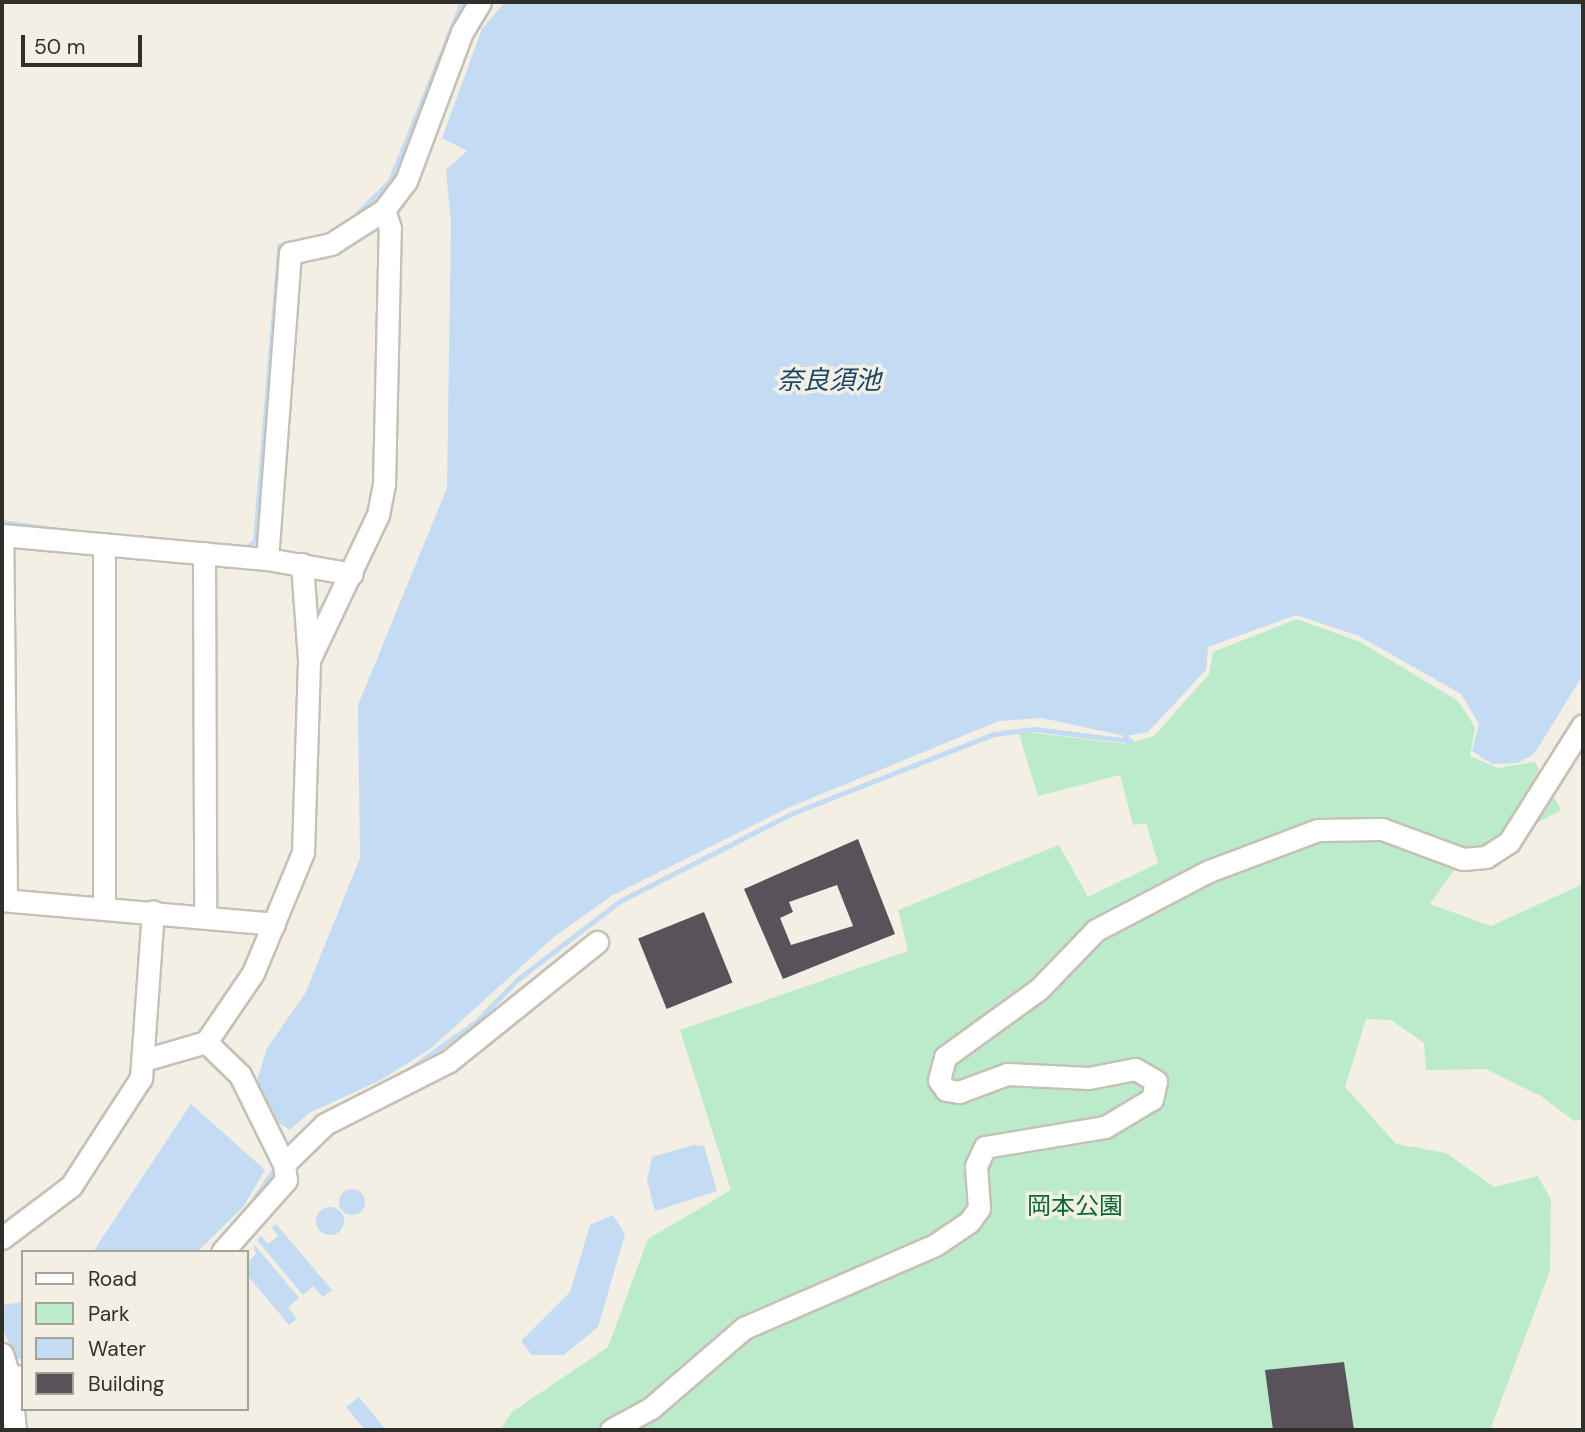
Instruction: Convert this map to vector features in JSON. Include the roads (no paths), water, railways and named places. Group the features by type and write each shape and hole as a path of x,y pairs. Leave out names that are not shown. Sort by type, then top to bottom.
{"street":[{"path":"267,559 290,253 331,244 384,211 406,181 462,32 480,2"},
{"path":"309,660 378,515 384,484 390,228 384,211"},
{"path":"274,924 205,915 4,900 2,535 267,559 352,574"},
{"path":"104,544 104,908"},
{"path":"204,553 205,915"},
{"path":"144,1060 206,1042 253,973 274,924 306,830 309,660 302,564"},
{"path":"611,1430 651,1408 744,1328 935,1245 969,1222 979,1208 976,1166 985,1147 1105,1126 1146,1105 1158,1088 1156,1080 1135,1069 1089,1078 1007,1074 959,1092 946,1090 939,1080 945,1057 1039,989 1096,930 1209,871 1318,830 1382,829 1463,859 1486,857 1509,842 1583,726"},
{"path":"2,1238 71,1186 141,1078 153,911"},
{"path":"284,1164 325,1124 449,1061 597,942"},
{"path":"206,1042 240,1074 284,1164 286,1180 224,1250"},
{"path":"2,1354 16,1377 15,1430"}],"water":[{"name":"奈良須池","path":"505,2 1583,2 1583,675 1534,754 1518,763 1492,764 1472,751 1479,724 1461,694 1359,636 1296,615 1208,647 1206,670 1148,732 1125,736 1042,718 999,721 790,807 613,895 555,936 430,1049 379,1081 309,1113 290,1130 268,1116 257,1081 267,1048 305,994 360,858 358,705 447,488 451,222 446,170 467,151 442,138 482,29"},
{"path":"191,1104 265,1170 243,1207 199,1250 94,1250"},
{"path":"693,1145 704,1146 717,1191 655,1211 647,1180 652,1157"},
{"path":"352,1189 361,1193 365,1202 361,1211 352,1215 343,1211 339,1202 343,1193"},
{"path":"330,1207 340,1211 344,1221 340,1231 330,1235 320,1231 316,1221 320,1211"},
{"path":"613,1215 625,1234 598,1327 564,1355 532,1355 521,1341 570,1292 590,1225"},
{"path":"276,1224 332,1290 323,1297 313,1286 303,1295 257,1240 261,1236 268,1244 278,1236 272,1228"},
{"path":"253,1243 299,1298 288,1307 297,1319 289,1325 248,1276 248,1262 256,1254"},
{"path":"21,1302 21,1359 15,1359 2,1326 2,1305"},
{"path":"359,1397 386,1430 365,1430 346,1407"}],"waterway":[{"path":"352,219 390,181 462,2"},
{"path":"244,549 255,541 279,246 289,245"},
{"path":"2,522 81,533"},
{"path":"404,1073 476,1022 518,979 620,901 793,813 994,734 1034,729 1130,741 1125,736"},
{"path":"290,1144 321,1115"},
{"path":"248,1208 275,1168"}],"park label":[{"name":"岡本公園","path":"1075,1206"}]}
